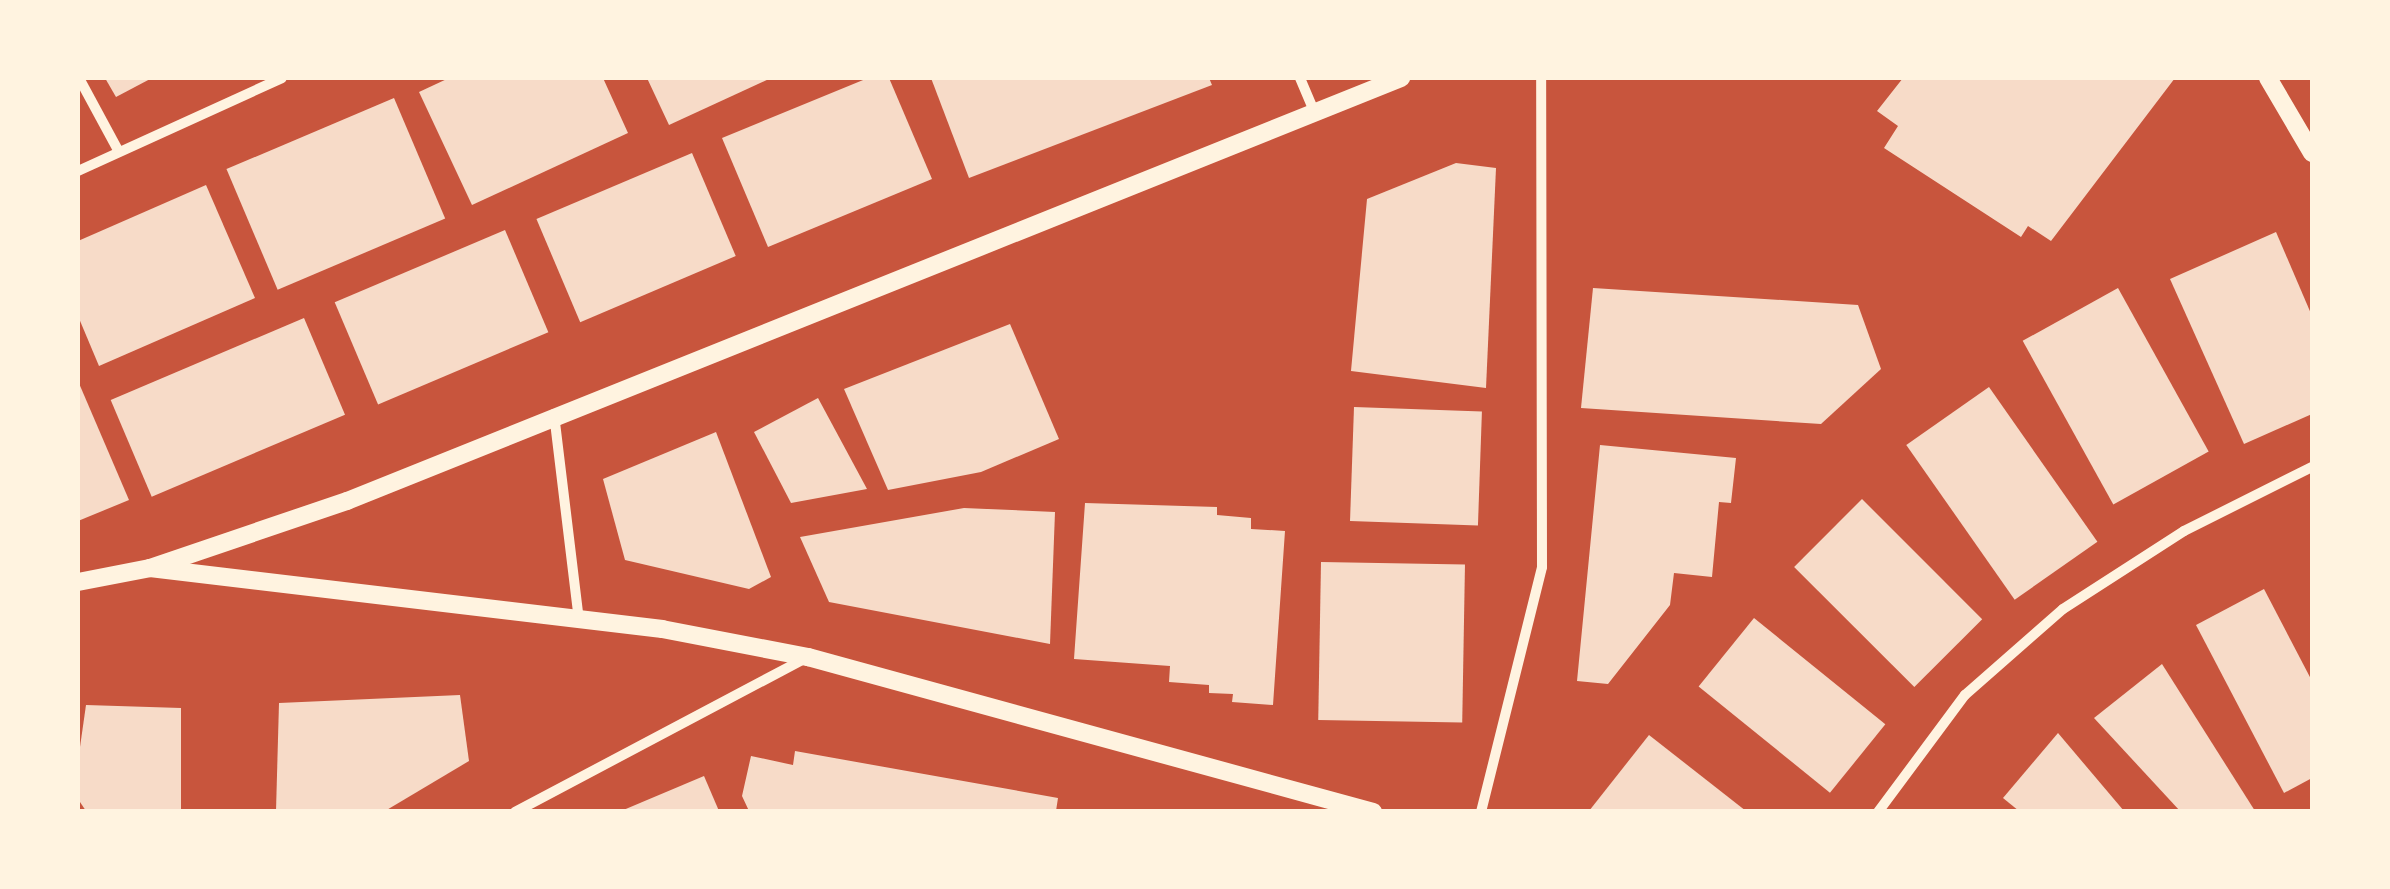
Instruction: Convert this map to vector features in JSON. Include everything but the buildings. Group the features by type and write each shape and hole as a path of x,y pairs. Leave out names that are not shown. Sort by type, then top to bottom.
{"street":[{"path":"79,78 118,150"},
{"path":"78,171 282,78"},
{"path":"1300,78 1315,113"},
{"path":"78,582 150,568 347,501 554,413 1401,78"},
{"path":"1480,812 1542,567 1541,78"},
{"path":"2268,78 2312,153"},
{"path":"554,413 579,620"},
{"path":"1878,812 1964,695 2049,620 2184,531 2312,467"},
{"path":"150,568 579,620 808,657 1373,812"},
{"path":"515,812 808,657"}]}
